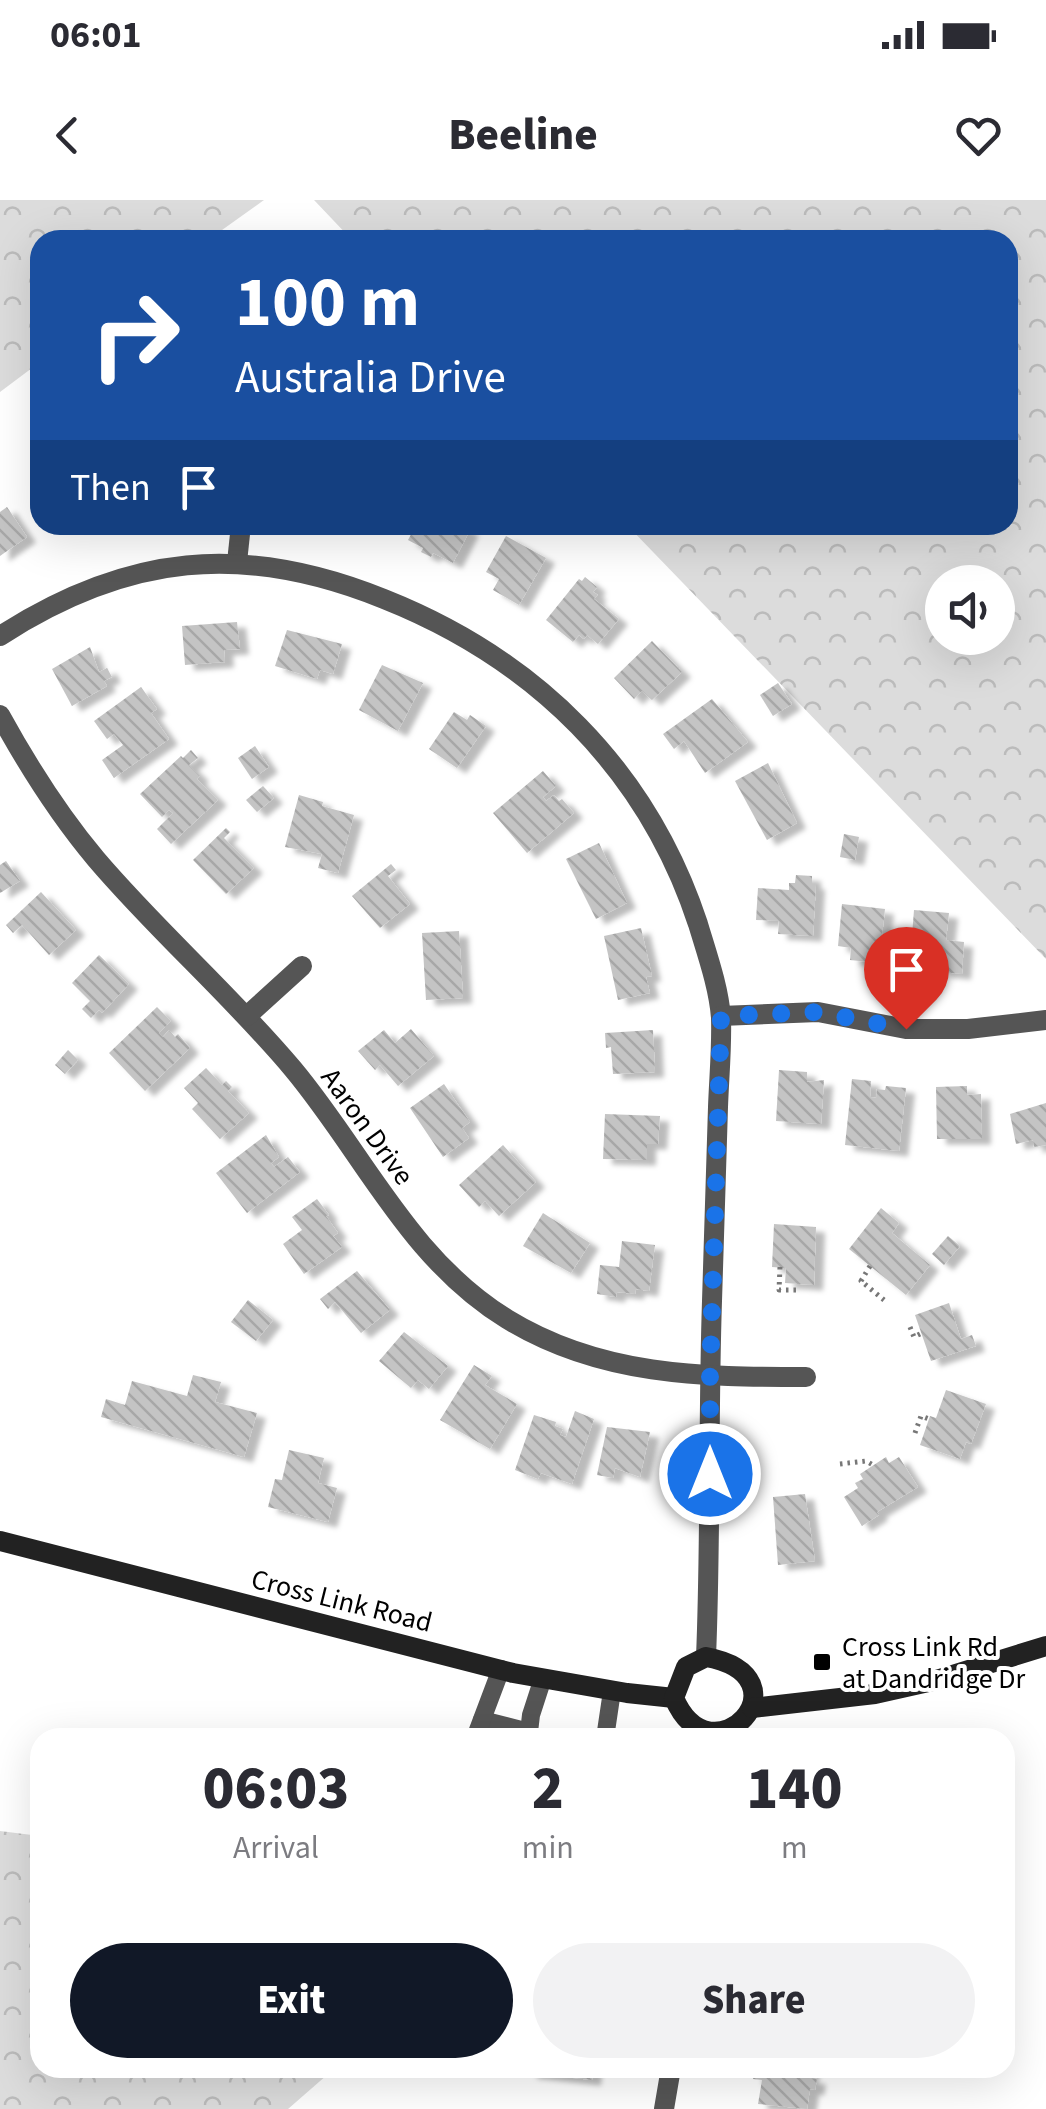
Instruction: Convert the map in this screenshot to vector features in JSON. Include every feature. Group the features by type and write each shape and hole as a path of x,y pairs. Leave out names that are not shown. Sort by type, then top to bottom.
{"street":[{"path":"237,562 240,535"},
{"path":"0,636 108,581 176,566 237,562 310,574 404,607 460,636 558,705 597,743 629,783 660,831 687,892 721,1016 706,1657"},
{"name":"Aaron Drive","path":"0,715 34,776 96,859 296,1072 432,1259 466,1292 552,1343 605,1362 646,1371 710,1377 806,1376"},
{"path":"247,1016 302,966"},
{"path":"721,1016 818,1012 906,1029 968,1029 1046,1020"},
{"name":"Cross Link Road","path":"0,1541 501,1669 674,1698"},
{"path":"752,1708 875,1694 933,1681 1046,1646"},
{"path":"694,1728 674,1698 686,1667 706,1657 730,1662 742,1670 752,1687 752,1708 740,1725 732,1728"},
{"path":"664,2109 670,2078"}],"lane":[{"path":"478,1728 501,1669"},
{"path":"531,1728 531,1715 543,1678"},
{"path":"606,1728 612,1690"}],"path":[{"path":"870,1266 861,1281 884,1300"},
{"path":"780,1267 779,1290 797,1290"},
{"path":"910,1326 914,1336 922,1334"},
{"path":"915,1433 921,1416 929,1420"},
{"path":"840,1464 859,1460 873,1465"}],"green space":[{"path":"0,200 264,200 222,230 30,230 30,370 0,392"},
{"path":"314,200 1046,200 1046,959 637,535 1018,535 1018,230 342,230"},
{"path":"0,1831 30,1835 30,2078 324,2078 288,2109 0,2109"}],"building":[{"path":"7,507 27,537 0,556 0,512"},
{"path":"411,535 467,535 453,563 421,552 423,548 408,540"},
{"path":"506,536 546,558 519,605 493,590 499,579 486,572"},
{"path":"585,577 597,587 594,599 619,619 598,644 587,635 584,639 579,635 573,642 546,620 579,579"},
{"path":"237,622 240,649 224,650 225,662 185,665 182,626"},
{"path":"287,630 342,644 333,674 320,670 317,679 275,666"},
{"path":"652,641 682,672 652,700 642,691 634,699 614,678"},
{"path":"90,647 99,672 107,668 112,677 104,681 107,686 72,706 52,669"},
{"path":"382,665 423,683 398,731 359,710"},
{"path":"778,683 792,704 773,716 760,695"},
{"path":"141,687 157,709 151,713 169,739 114,778 102,760 123,745 114,734 107,739 94,721"},
{"path":"712,699 748,742 705,773 684,741 674,749 663,734"},
{"path":"454,712 467,720 470,715 486,726 457,768 429,749"},
{"path":"255,746 269,767 252,779 238,758"},
{"path":"191,750 198,758 189,765 218,800 171,844 157,829 173,813 169,810 162,817 140,794"},
{"path":"768,763 797,823 767,840 735,781"},
{"path":"543,771 556,786 543,797 546,801 554,795 559,801 562,799 574,813 527,853 493,813"},
{"path":"263,786 274,798 257,812 246,800"},
{"path":"299,795 354,815 338,873 318,868 322,854 285,847"},
{"path":"226,828 230,832 224,838 254,868 226,894 193,860"},
{"path":"844,834 859,837 855,860 840,857"},
{"path":"599,843 627,903 596,919 566,859"},
{"path":"6,861 20,881 0,893 0,865"},
{"path":"391,864 396,870 388,876 410,904 380,928 352,896"},
{"path":"796,875 812,876 812,884 816,884 813,936 778,934 779,921 756,920 758,888 789,890"},
{"path":"41,892 76,930 49,955 22,925 13,933 6,925"},
{"path":"842,904 885,909 879,963 850,960 851,948 838,946"},
{"path":"914,910 949,913 946,940 964,942 962,974 941,972 941,967 910,961"},
{"path":"641,928 652,976 646,977 650,993 618,1000 604,936"},
{"path":"459,931 463,998 426,1000 422,933"},
{"path":"99,955 129,984 102,1013 99,1010 91,1018 82,1009 90,1001 72,983"},
{"path":"157,1007 171,1021 159,1033 163,1037 169,1030 175,1037 178,1034 190,1048 145,1091 109,1053"},
{"path":"411,1029 434,1056 398,1086 380,1065 375,1070 358,1051 384,1030 395,1043"},
{"path":"653,1030 655,1072 613,1074 611,1047 606,1048 605,1033"},
{"path":"68,1050 78,1060 65,1074 55,1065"},
{"path":"206,1068 222,1085 226,1081 232,1087 228,1091 249,1113 220,1139 192,1109 198,1103 184,1088"},
{"path":"779,1070 807,1072 807,1082 824,1080 821,1124 776,1121"},
{"path":"852,1079 871,1081 870,1097 876,1098 877,1089 885,1090 886,1086 906,1088 899,1151 845,1145"},
{"path":"444,1084 470,1122 462,1128 469,1138 443,1157 410,1108"},
{"path":"967,1086 967,1095 981,1094 982,1139 937,1139 936,1087"},
{"path":"1046,1103 1046,1145 1034,1147 1033,1140 1016,1144 1010,1114"},
{"path":"605,1114 660,1116 658,1144 647,1144 647,1160 603,1159"},
{"path":"266,1135 279,1157 271,1163 274,1167 288,1157 300,1172 247,1213 216,1173"},
{"path":"503,1145 536,1182 499,1216 485,1201 479,1207 459,1185"},
{"path":"317,1199 329,1215 326,1216 338,1233 333,1236 342,1247 304,1274 283,1244 302,1230 292,1217"},
{"path":"881,1208 899,1223 892,1233 930,1265 906,1295 849,1249"},
{"path":"543,1213 590,1243 571,1273 523,1246"},
{"path":"774,1224 816,1227 814,1285 785,1283 786,1268 772,1267"},
{"path":"948,1236 960,1246 944,1265 932,1254"},
{"path":"622,1241 655,1245 649,1291 617,1292 616,1297 597,1294 600,1265 619,1267"},
{"path":"357,1271 390,1310 361,1333 335,1302 328,1309 320,1299"},
{"path":"248,1300 273,1320 256,1341 231,1322"},
{"path":"949,1303 961,1339 972,1335 976,1346 931,1361 915,1315"},
{"path":"404,1332 448,1366 429,1389 418,1380 411,1388 379,1361"},
{"path":"474,1365 492,1376 485,1385 517,1404 490,1449 440,1420"},
{"path":"193,1375 221,1382 215,1402 257,1413 244,1457 101,1417 106,1399 125,1405 132,1381 187,1396"},
{"path":"946,1390 986,1404 971,1444 966,1442 960,1459 920,1445 930,1416 936,1418"},
{"path":"575,1411 594,1419 572,1484 541,1473 538,1479 515,1470 534,1415 556,1422 555,1426 563,1429 560,1435 566,1437"},
{"path":"607,1427 650,1432 640,1477 615,1468 613,1478 597,1475"},
{"path":"289,1450 324,1458 318,1483 337,1488 328,1522 268,1507 275,1479 282,1480"},
{"path":"886,1457 889,1463 899,1457 918,1487 862,1526 844,1497 858,1488 855,1483 863,1479 860,1474"},
{"path":"805,1494 815,1561 778,1565 773,1497"},
{"path":"753,2079 817,2079 815,2090 810,2089 807,2109 758,2104 762,2080"}],"place":[{"name":"Cross Link Rd at Dandridge Dr","path":"822,1662"}],"route":[{"path":"710,1474 721,1016 818,1012 906,1029"}]}
